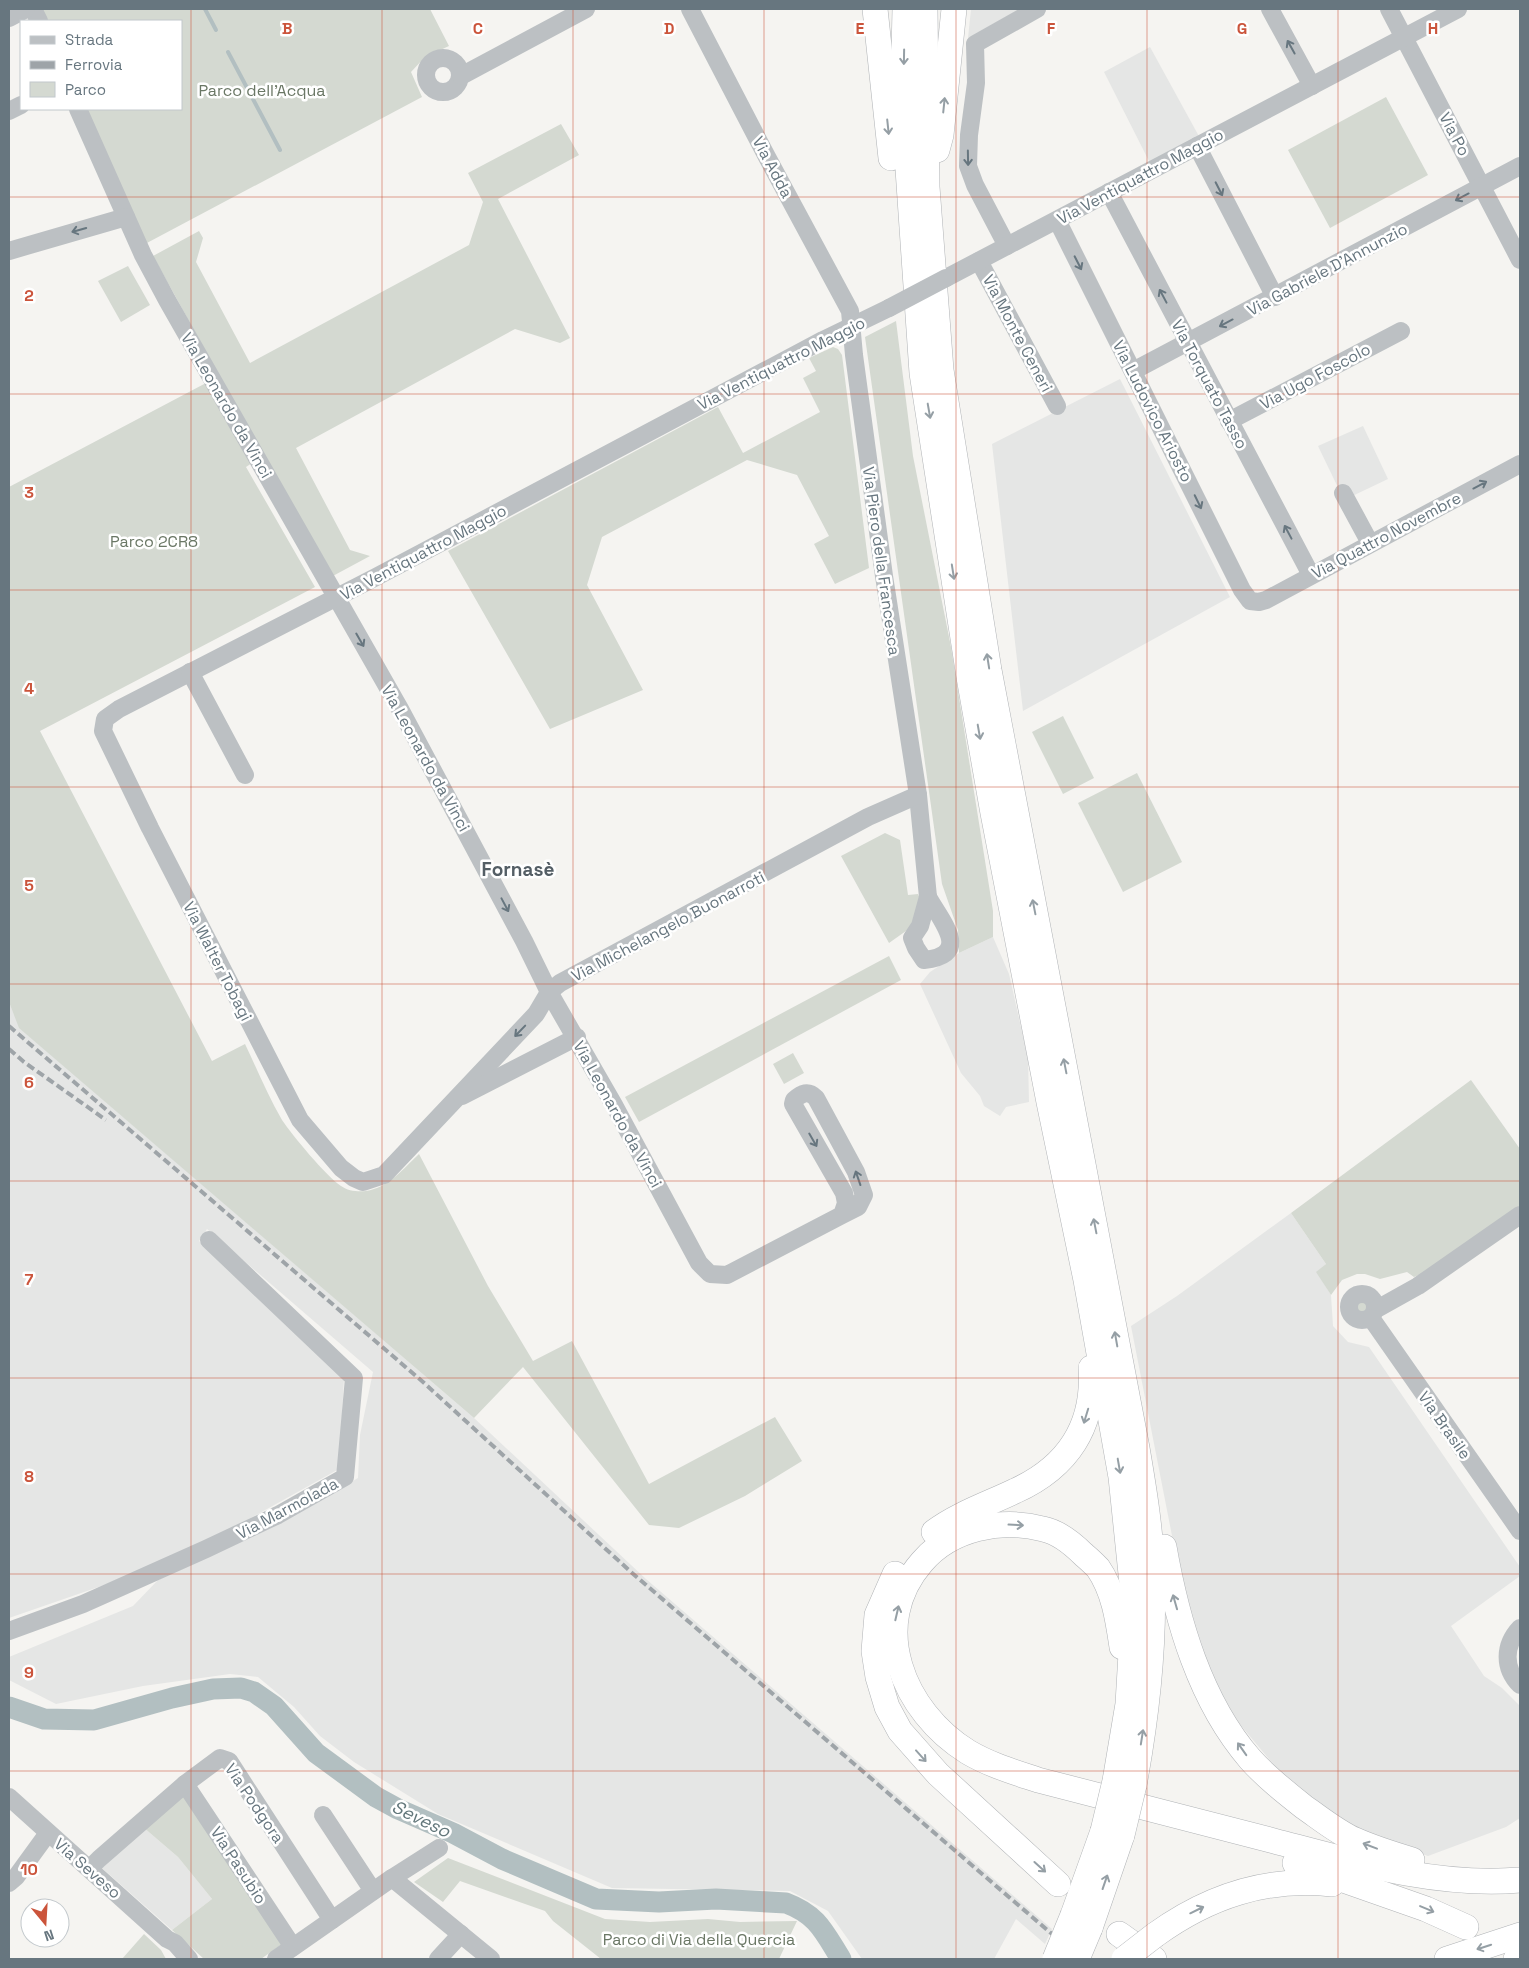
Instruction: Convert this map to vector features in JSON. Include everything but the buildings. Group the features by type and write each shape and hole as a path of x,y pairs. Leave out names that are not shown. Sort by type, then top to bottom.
{"highway":[{"path":"875,9 896,198 908,339 922,373"},
{"path":"905,9 903,96 922,373 969,677 993,813 1086,1280 1121,1477 1134,1603 1131,1674 1123,1737"},
{"path":"924,9 927,186 941,370 989,670 1144,1489 1152,1573 1148,1696 1112,1833 1091,1870 1081,1922 1077,1959"},
{"path":"927,186 941,135 954,9"},
{"path":"1058,1884 938,1774 900,1731 886,1707 878,1677 874,1651 877,1615 892,1578 913,1549 941,1527 1042,1477 1062,1460 1079,1437 1088,1412 1092,1385 1086,1280"},
{"path":"1123,1378 1146,1439 1172,1593 1185,1637 1202,1681 1225,1724 1249,1758 1285,1792 1352,1839 1421,1863 1520,1878"},
{"path":"1124,1783 1124,1662 1113,1598 1098,1568 1075,1546 1045,1529 1015,1524 979,1528 949,1540 922,1561 904,1587 895,1618 895,1648 901,1671 912,1697 922,1712 944,1733 968,1751 997,1766 1038,1780 1387,1870 1450,1879 1503,1881 1520,1878"},
{"path":"877,1615 880,1650 887,1675 899,1702 912,1721 934,1743 961,1762 994,1778 1035,1792 1242,1846 1342,1878 1426,1909 1466,1928"},
{"path":"1124,1959 1155,1935 1187,1915 1240,1891 1272,1883 1307,1881 1340,1884 1386,1894"},
{"path":"1055,1959 1081,1922"},
{"path":"1119,1934 1154,1959"},
{"path":"1447,1959 1520,1935"},
{"path":"1516,1959 1520,1958"}],"street":[{"path":"9,18 26,9"},
{"path":"461,76 586,9"},
{"name":"Via Adda","path":"690,9 850,311 852,326"},
{"path":"1007,246 975,185 968,166 969,135 976,75 975,44 1037,9"},
{"path":"1270,9 1312,86"},
{"name":"Via Po","path":"1389,9 1520,260"},
{"name":"Via Ventiquattro Maggio","path":"105,719 112,713 190,672 980,261 1458,9"},
{"name":"Via Leonardo da Vinci","path":"78,110 143,255 167,300 436,775 549,992 576,1037 698,1263 710,1274 727,1275 842,1215 858,1206 864,1195 856,1172 816,1098 807,1092 794,1100 793,1104 844,1193 846,1203 842,1215"},
{"path":"1197,146 1275,297"},
{"name":"Via Gabriele D'Annunzio","path":"1133,371 1520,166"},
{"name":"Via Torquato Tasso","path":"1109,192 1311,575"},
{"path":"9,251 126,217"},
{"name":"Via Ludovico Ariosto","path":"1056,220 1242,590 1250,601"},
{"name":"Via Monte Ceneri","path":"980,261 1057,406"},
{"name":"Via Piero della Francesca","path":"852,326 884,576 918,795 928,897"},
{"name":"Via Ugo Foscolo","path":"1229,421 1401,331"},
{"name":"Via Quattro Novembre","path":"1250,601 1262,602 1520,464"},
{"path":"1343,493 1370,543"},
{"path":"190,672 245,775"},
{"name":"Via Walter Tobagi","path":"105,719 103,731 150,828 300,1120 341,1168 354,1178 364,1182"},
{"name":"Via Michelangelo Buonarroti","path":"364,1182 384,1175 536,1014 549,992 560,983 868,817 918,795"},
{"name":"Via Michelangelo Buonarroti","path":"452,1101 576,1037"},
{"name":"Via Brasile","path":"1520,1216 1430,1277 1371,1308 1520,1531"},
{"name":"Via Marmolada","path":"9,1631 83,1604 206,1549 278,1515 345,1477 354,1378 210,1240"},
{"path":"1520,1628 1513,1636 1508,1654 1511,1672 1520,1685"},
{"name":"Via Podgora","path":"90,1868 185,1784 220,1758 229,1761 332,1920"},
{"name":"Via Pasubio","path":"185,1784 292,1947"},
{"name":"Via Seveso","path":"9,1797 167,1939 175,1943 189,1959"},
{"path":"323,1815 373,1891"},
{"path":"9,1883 16,1877 48,1833"},
{"path":"276,1959 392,1878 439,1848"},
{"path":"392,1878 491,1959"},
{"path":"438,1959 461,1934"},
{"name":"Via Seveso","path":"167,1939 176,1959"}],"shaded area":[{"path":"971,9 1020,9 968,38"},
{"path":"1150,47 1201,140 1151,165 1104,72"},
{"path":"1120,379 1230,597 1023,711 992,444"},
{"path":"1363,426 1388,479 1344,500 1318,446"},
{"path":"993,937 1009,974 1028,1058 1029,1102 1006,1107 1000,1116 984,1106 980,1096 961,1073 920,984 930,972 959,953"},
{"path":"9,1002 20,1028 474,1418 646,1579 1052,1929 1045,1944 1016,1919 994,1959 862,1959 828,1911 790,1891 612,1888 438,1814 354,1762 320,1736 294,1707 258,1677 230,1674 143,1686 56,1704 9,1680 9,1657 133,1606 158,1580 273,1527 358,1478 360,1435 373,1372 207,1229 199,1241 344,1379 339,1469 204,1544 113,1582 9,1618"},
{"path":"1291,1213 1326,1264 1317,1272 1331,1295 1333,1326 1348,1342 1369,1347 1520,1567 1520,1576 1451,1626 1484,1676 1502,1688 1520,1706 1520,1818 1506,1827 1428,1856 1359,1831 1289,1783 1238,1722 1205,1664 1183,1592 1131,1326 1177,1296"},
{"path":"143,1827 178,1857 212,1899 172,1930 102,1868"}],"green space":[{"name":"Parco dell'Acqua","path":"40,9 430,9 449,46 425,57 411,72 422,97 145,244 84,110 182,110 182,20 45,20"},
{"path":"1386,97 1428,175 1330,228 1288,150"},
{"path":"561,124 579,155 498,199 570,338 560,343 515,329 296,448 350,550 370,556 331,577 153,256 199,231 203,238 196,262 250,363 469,245 483,202 468,173"},
{"path":"128,266 150,305 121,322 98,281"},
{"path":"896,321 913,456 951,647 993,911 993,937 959,953 958,930 942,884 865,337"},
{"path":"833,347 838,349 842,355 869,568 835,584 814,544 829,536 797,475 747,460 602,537 587,585 643,690 550,729 448,551 718,407 743,453 820,412 803,378 816,371 809,358"},
{"name":"Parco 2CR8","path":"206,383 252,463 246,467 315,587 40,731 212,1061 245,1044 282,1120 318,1165 341,1186 347,1189 363,1191 381,1186 395,1177 419,1154 488,1286 533,1361 572,1341 649,1484 775,1417 802,1461 745,1496 679,1528 649,1525 523,1367 474,1418 19,1028 9,1002 9,487"},
{"path":"1063,716 1094,778 1063,794 1032,732"},
{"path":"1137,773 1182,862 1123,892 1078,803"},
{"path":"885,833 900,840 908,895 918,894 923,906 913,926 889,943 841,856"},
{"path":"889,956 901,980 639,1122 625,1097"},
{"path":"793,1053 804,1073 784,1084 773,1064"},
{"path":"1471,1080 1520,1149 1520,1207 1426,1272 1414,1277 1407,1272 1380,1279 1365,1274 1357,1274 1342,1280 1331,1295 1316,1272 1326,1264 1291,1213"},
{"path":"1363,1298 1371,1302 1365,1318 1359,1317 1354,1313 1352,1307 1355,1301"},
{"path":"183,1794 282,1944 261,1959 204,1959 172,1930 212,1899 178,1857 143,1827"},
{"name":"Parco di Via della Quercia","path":"448,1858 605,1919 650,1922 708,1919 740,1922 797,1921 779,1959 601,1959 553,1921 545,1911 460,1881 443,1902 414,1882"},
{"path":"144,1934 161,1950 166,1959 122,1959"}],"waterway":[{"path":"205,9 216,30"},
{"path":"228,52 280,150"},
{"name":"Seveso","path":"9,1707 44,1719 94,1720 172,1698 213,1689 241,1688 254,1692 274,1706 316,1753 376,1797 398,1809 453,1833 502,1859 596,1899 659,1902 716,1899 786,1903 806,1913 819,1925 841,1959"}],"railway":[{"path":"9,1026 423,1382 631,1572 1081,1959"},
{"path":"9,1049 24,1062 106,1120"}],"district":[{"name":"Fornasè","path":"518,869"}]}
